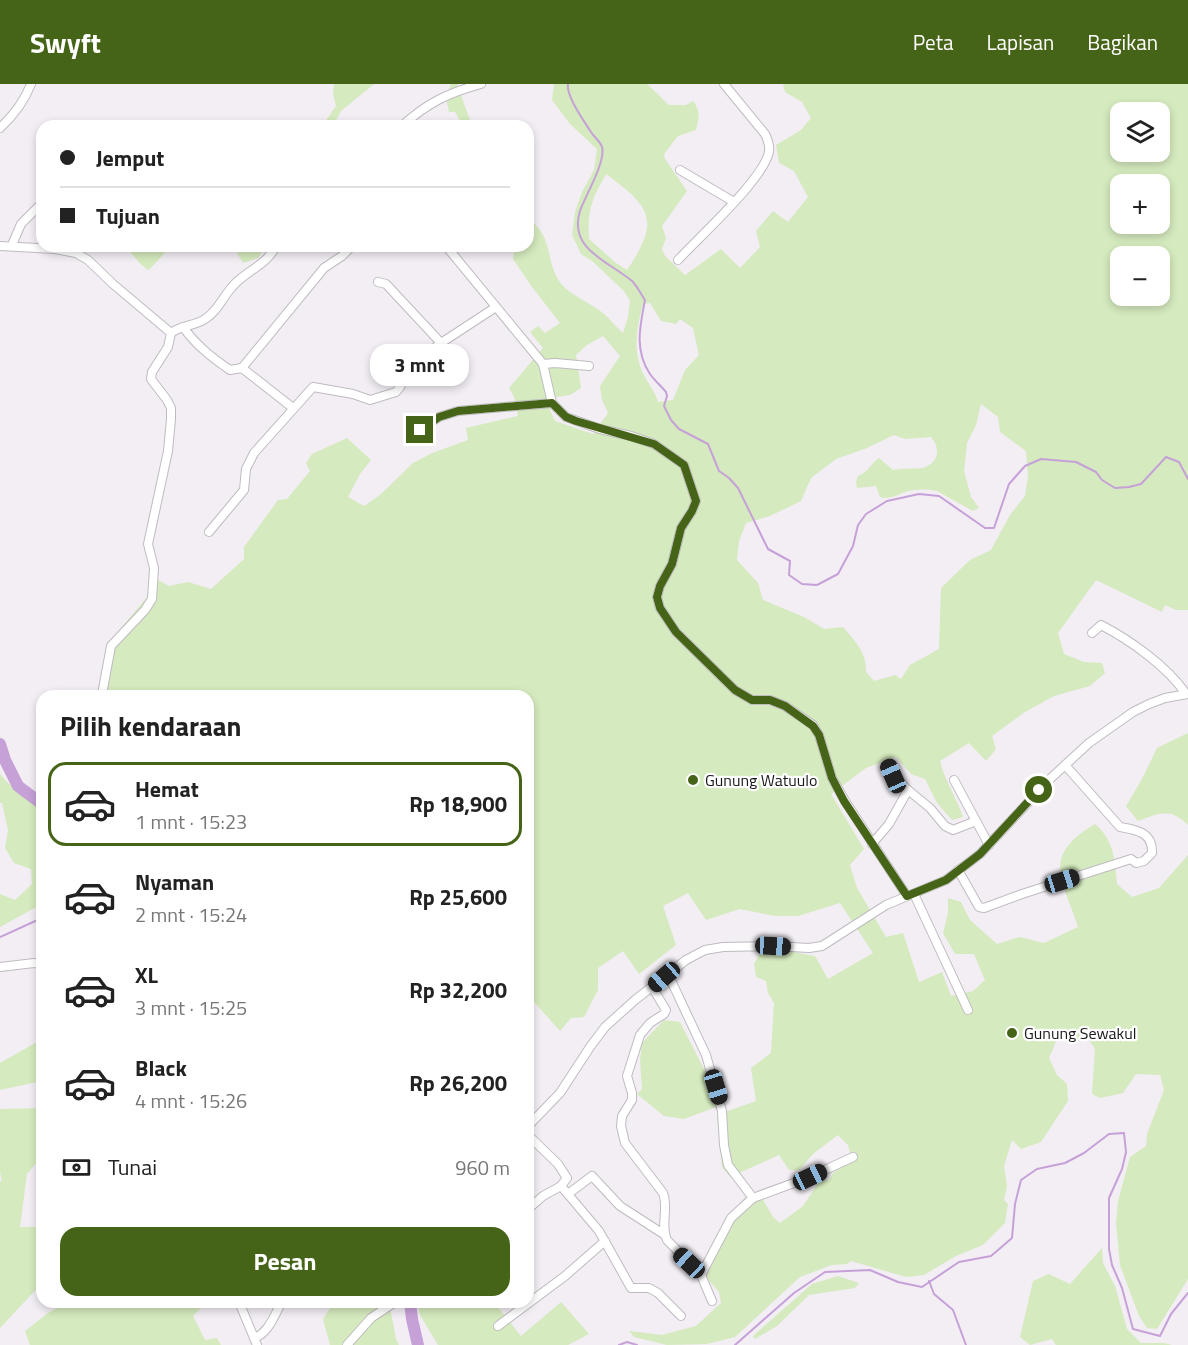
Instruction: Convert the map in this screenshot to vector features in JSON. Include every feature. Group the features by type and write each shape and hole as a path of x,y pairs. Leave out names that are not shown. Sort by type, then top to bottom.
{"street":[{"path":"0,128 17,111 31,84"},
{"path":"408,120 434,100 481,84"},
{"path":"678,260 734,202 767,159 770,148 765,134 724,84"},
{"path":"680,170 734,202"},
{"path":"12,245 18,228 36,209"},
{"path":"0,246 36,247"},
{"path":"73,252 88,260 171,333"},
{"path":"171,333 203,321 214,313 232,286 268,259 272,252"},
{"path":"183,327 208,355 230,370 242,368 324,268 346,252"},
{"path":"451,252 543,364 552,403 566,417 654,444 684,465 696,501 681,528 672,564 660,586 657,597 660,608 676,632 735,690 752,700 770,700 785,706 813,726 819,735 832,778 844,801 910,895 968,1010"},
{"path":"378,282 385,284 441,343"},
{"path":"210,532 244,490 246,469 254,453 313,387 353,394 370,400 396,392 407,370 441,343 496,307"},
{"path":"103,689 111,646 145,610 152,599 154,577 148,544 168,451 171,408 151,378 152,372 168,347 171,333"},
{"path":"543,364 589,366"},
{"path":"242,368 293,408"},
{"path":"420,430 439,417 458,411 552,403"},
{"path":"1092,633 1101,625 1127,640 1167,672 1187,694"},
{"path":"534,1120 560,1093 605,1027 686,960 705,950 748,946 809,948 822,946 881,907 946,880 989,845 1089,743 1133,712 1165,698 1187,694"},
{"path":"888,764 893,776 930,808 945,826 953,830 976,821"},
{"path":"958,870 979,907 984,908 1131,859 1136,863 1144,861 1152,853 1153,845 1149,837 1120,827 1065,765"},
{"path":"954,780 989,845"},
{"path":"872,844 889,824 908,790"},
{"path":"0,967 36,963"},
{"path":"668,974 706,1056 722,1111 728,1165 753,1198"},
{"path":"652,987 666,1010 640,1035 627,1076 632,1100 622,1116 621,1126 626,1143 663,1193 666,1202 665,1235"},
{"path":"534,1141 558,1164 567,1180 534,1204"},
{"path":"701,1275 731,1218 753,1198 810,1177 853,1157"},
{"path":"568,1194 592,1176 620,1206 665,1235 672,1246 701,1275 712,1301"},
{"path":"561,1186 605,1241 631,1288 649,1288 658,1293 681,1316"},
{"path":"534,1295 565,1276 605,1241"},
{"path":"242,1308 256,1341"},
{"path":"256,1341 268,1327 279,1308"},
{"path":"347,1345 371,1318 385,1308"},
{"path":"498,1326 519,1308"}],"green space":[{"path":"334,84 374,84 341,111 336,120 326,120 336,106 333,94"},
{"path":"451,84 457,84 470,120 460,120 455,112 449,112 446,98"},
{"path":"554,84 647,84 669,105 686,105 693,101 699,115 696,130 678,136 664,154 687,191 662,226 666,238 662,249 665,256 685,275 721,249 740,268 760,247 756,231 773,211 788,222 808,197 794,171 779,163 776,145 801,130 811,118 802,102 785,92 783,84 1188,84 1188,610 1176,610 1165,605 1162,612 1096,580 1058,633 1064,654 1084,662 1102,663 1105,673 1090,686 1054,696 1025,712 992,736 996,749 986,761 969,743 940,761 963,817 952,820 937,803 925,779 911,774 896,757 866,768 831,794 864,849 850,865 857,888 886,937 903,933 919,982 942,972 951,996 973,991 985,980 974,954 955,954 943,933 948,913 948,898 961,902 970,920 997,944 1020,937 1044,943 1078,927 1060,869 1067,847 1095,824 1110,844 1117,884 1132,897 1159,888 1188,855 1188,1279 1157,1329 1147,1328 1139,1316 1120,1265 1116,1223 1118,1201 1130,1157 1146,1146 1147,1134 1164,1090 1160,1075 1136,1074 1123,1093 1100,1098 1092,1094 1095,1049 1089,1040 1069,1041 1058,1037 1049,1058 1057,1075 1067,1084 1068,1101 1041,1142 1021,1149 1012,1140 1004,1166 1007,1186 1004,1200 1008,1204 1005,1223 983,1245 956,1256 924,1275 906,1277 851,1261 847,1264 832,1265 800,1277 735,1337 707,1344 667,1345 634,1337 629,1331 662,1335 696,1326 721,1303 719,1292 700,1271 726,1223 746,1196 762,1198 773,1217 780,1223 803,1206 820,1180 829,1180 834,1172 852,1161 848,1145 838,1135 814,1153 799,1170 789,1170 779,1155 730,1177 722,1167 717,1115 756,1101 751,1068 771,1053 774,1003 768,993 766,981 756,977 754,964 759,955 776,949 815,956 828,979 873,953 840,903 798,916 775,916 740,909 706,920 688,893 663,906 676,945 639,974 623,951 598,968 598,990 584,1017 571,1018 560,1031 534,1002 534,690 100,690 107,645 147,597 150,579 158,580 169,586 188,582 211,589 244,559 244,547 278,500 287,499 310,471 306,463 312,454 347,438 371,460 360,474 348,497 364,506 380,495 413,463 432,453 468,440 466,428 518,416 514,397 509,388 543,348 530,332 538,326 545,333 560,323 513,259 514,252 534,252 534,223 543,235 554,270 564,287 603,313 623,333 630,301 624,291 592,261 581,254 572,235 575,212 582,192 594,170 597,149 570,124 552,100","holes":["606,174 641,206 646,216 647,226 638,253 627,270 589,239 590,212 597,190","650,303 661,321 676,324 680,319 693,328 699,355 685,370 673,400 658,402 645,377 638,356 637,330 643,304","603,336 620,356 600,386 602,400 608,413 593,434 555,421 545,399 570,395 581,388 576,355 587,345","981,404 998,417 1000,432 1026,451 1028,476 1025,496 1010,515 991,550 970,560 941,588 939,649 910,665 901,679 895,675 874,681 866,672 865,659 859,648 843,627 824,629 804,617 763,600 758,583 737,560 739,541 746,523 770,516 801,501 811,478 836,459 894,435 905,439 931,437 937,450 935,459 923,468 893,470 879,458 858,476 857,488 876,486 880,497 887,498 913,490 937,491 973,511 979,508 971,497 964,471 967,443 976,425"]},
{"path":"130,252 166,252 149,270"},
{"path":"237,252 262,252 258,258 243,263"},
{"path":"1188,733 1188,825 1176,816 1164,813 1138,821 1126,806 1157,748"},
{"path":"0,774 36,804 36,907 0,927 0,894 15,900 32,884 31,869 14,863 5,848 8,830 2,803 0,803"},
{"path":"664,1020 680,1022 709,1079 716,1107 684,1119 664,1116 637,1094 642,1089 640,1060 642,1043"},
{"path":"36,1042 36,1082 0,1090 0,1063"},
{"path":"36,1108 36,1163 27,1174 20,1227 36,1227 36,1289 0,1328 0,1181 2,1181 0,1109"},
{"path":"1102,1248 1103,1263 1115,1286 1127,1329 1141,1343 1172,1345 1056,1345 1052,1339 1030,1345 1020,1337 1033,1281 1049,1274 1070,1284"},
{"path":"838,1276 859,1283 855,1288 809,1295 777,1326 755,1339 753,1336 812,1284"},
{"path":"561,1302 589,1334 568,1345 438,1345 420,1315 418,1308 499,1308 521,1336"},
{"path":"57,1308 201,1308 193,1316 205,1340 217,1338 221,1345 30,1345 25,1331"},
{"path":"330,1308 390,1308 399,1345 330,1345 323,1319"}],"waterway":[{"path":"568,84 576,108 602,147 598,170 580,211 578,224 580,235 585,245 593,253 632,281 645,300 641,319 640,347 650,374 666,392 664,406 671,420 679,429 708,444 719,471 738,488 768,549 790,561 789,575 802,584 817,585 838,574 853,546 858,525 866,514 887,501 919,494 939,496 985,528 994,528 1009,484 1025,466 1041,459 1076,462 1096,472 1102,480 1115,488 1141,484 1166,457 1179,462 1188,479"},
{"path":"0,744 18,786 36,800"},
{"path":"0,937 36,921"},
{"path":"735,1345 794,1293 825,1272 870,1270 898,1282 922,1287 959,1262 991,1256 1012,1238 1015,1204 1021,1180 1037,1169 1065,1163 1084,1153 1109,1134 1124,1133 1126,1152 1122,1169 1109,1198 1109,1249 1133,1329 1160,1336 1171,1314 1188,1293"},
{"path":"929,1281 934,1294 953,1310 966,1345"},
{"path":"411,1308 418,1345"},
{"path":"619,1345 627,1342 637,1345"}],"place":[{"name":"Gunung Watuulo","path":"693,780"},
{"name":"Gunung Sewakul","path":"1012,1033"}],"route":[{"path":"420,430 448,413 552,403 566,417 654,444 684,465 696,501 681,528 672,564 661,582 657,597 660,608 676,632 744,697 752,700 770,700 785,706 813,726 819,735 832,778 844,801 907,896 946,880 980,854 1039,790"}]}
